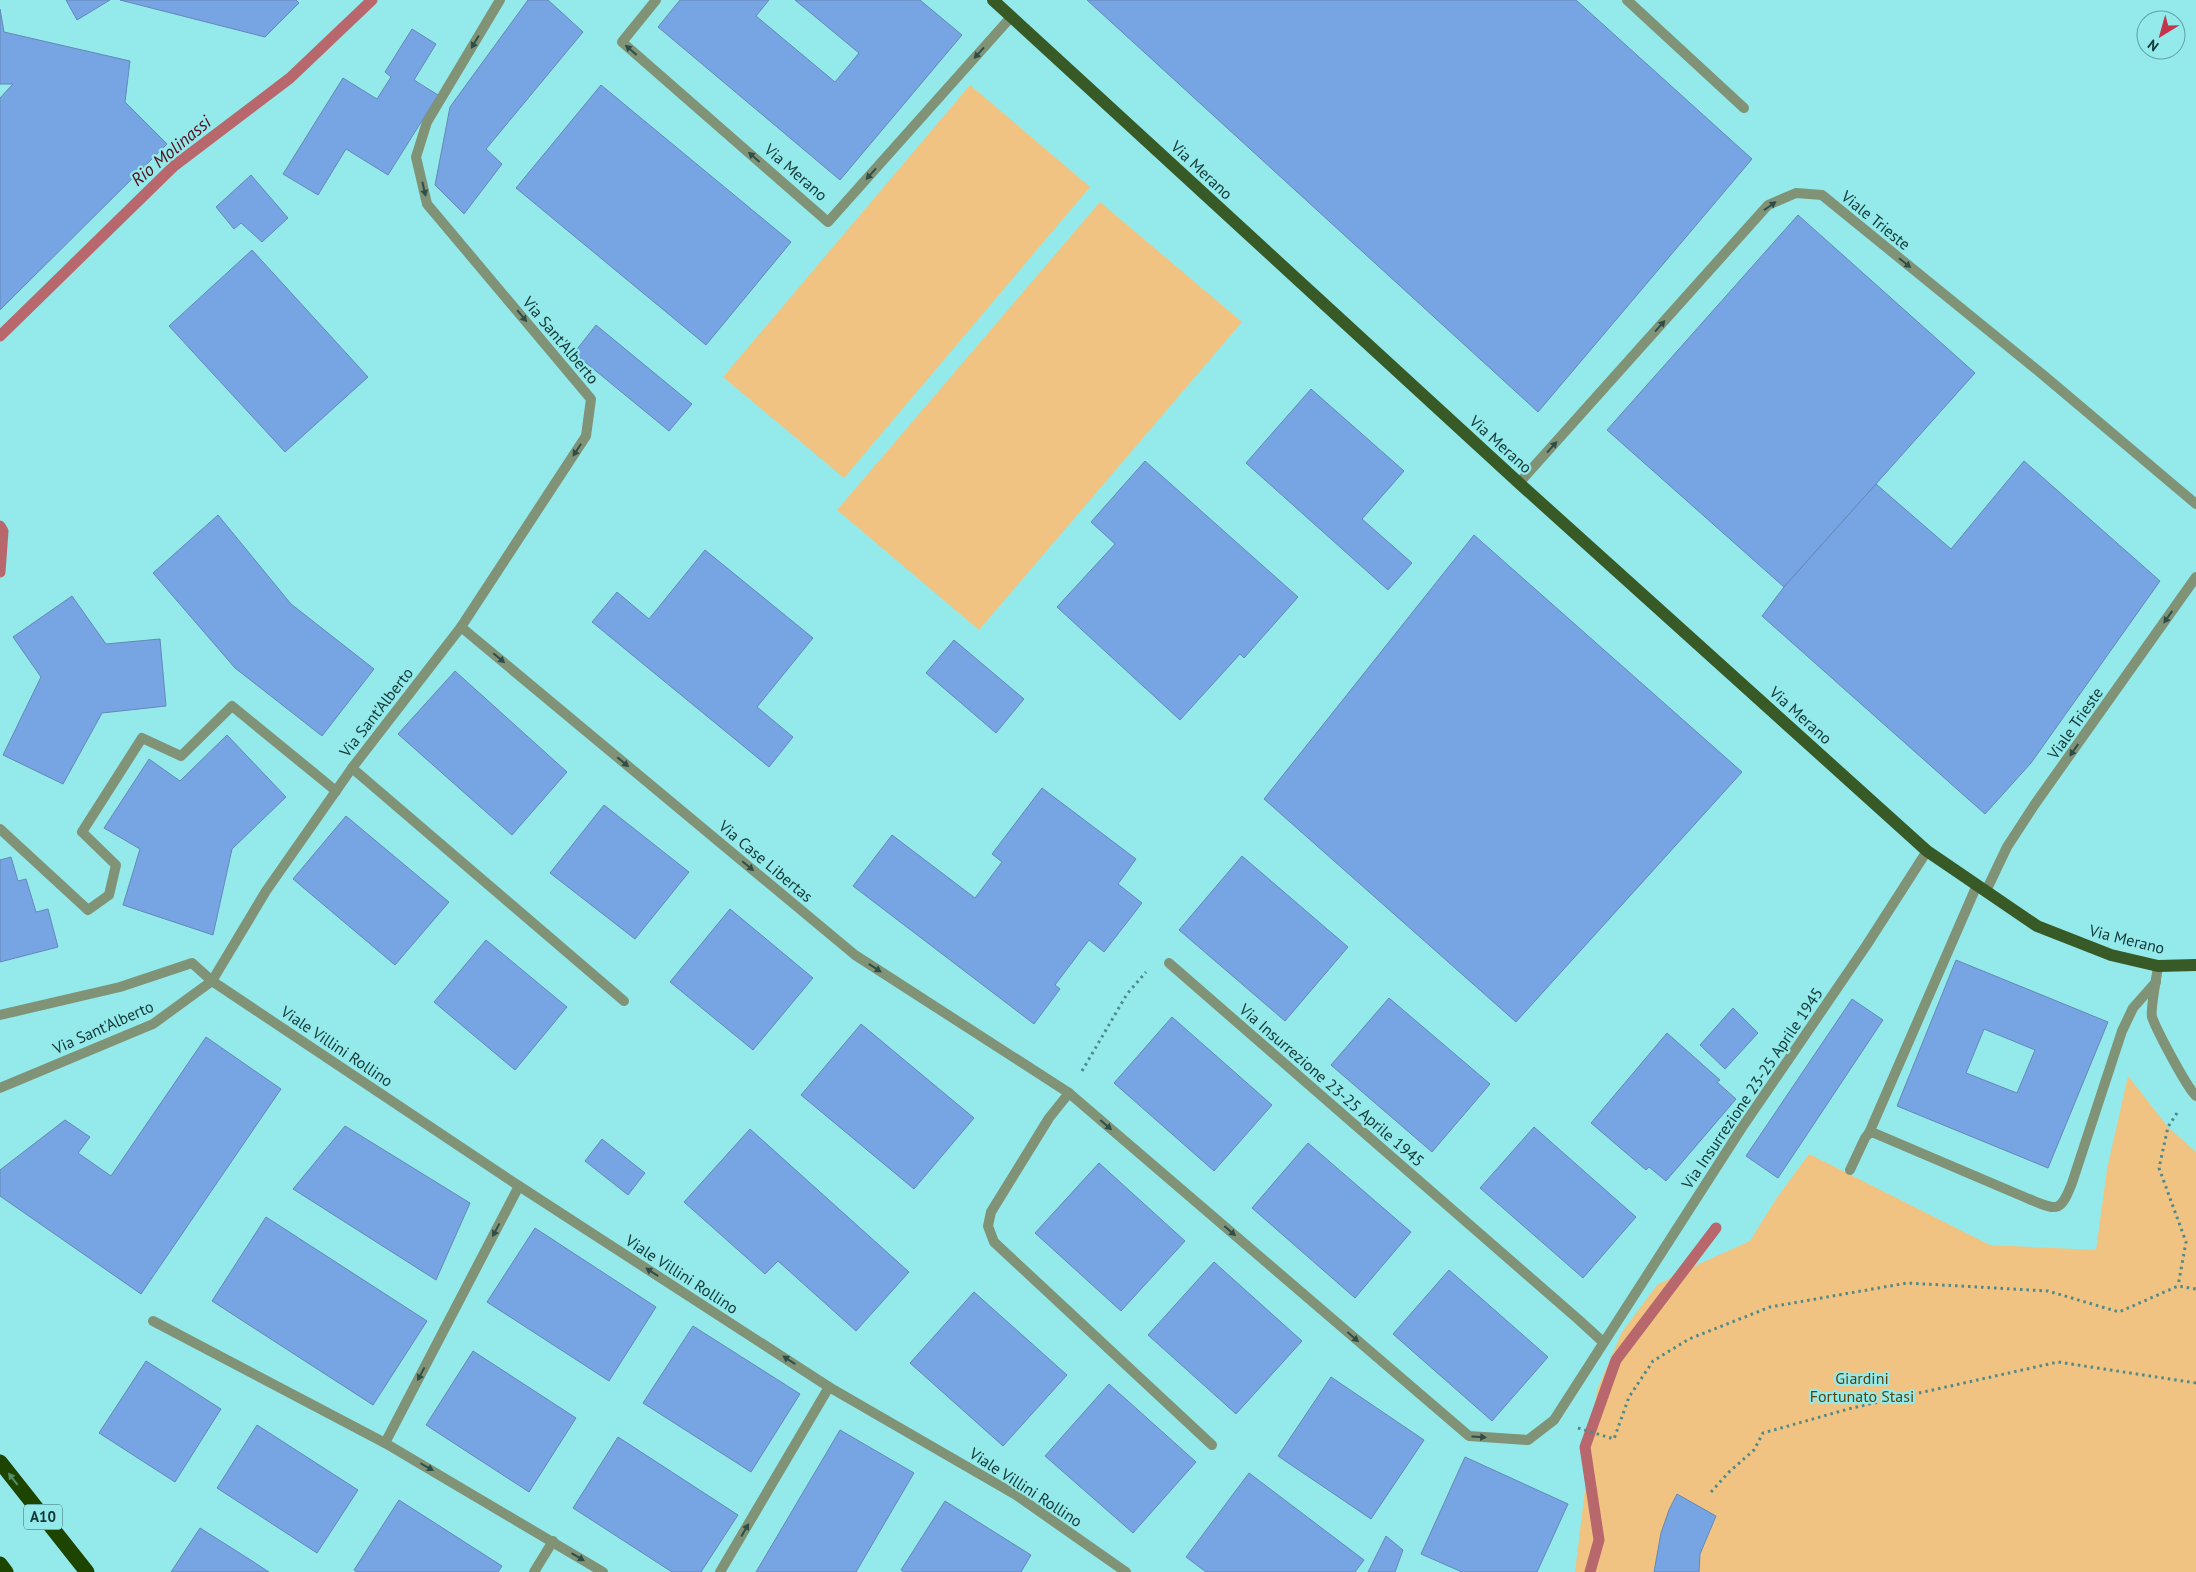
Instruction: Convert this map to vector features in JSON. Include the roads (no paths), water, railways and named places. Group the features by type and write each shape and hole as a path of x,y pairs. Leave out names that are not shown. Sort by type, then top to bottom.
{"highway":[{"name":"A10","path":"0,1462 87,1572"},
{"path":"0,1564 6,1572"}],"main road":[{"name":"Via Merano","path":"993,0 1519,483 1927,851 2036,926 2094,950 2158,966 2196,965"}],"street":[{"name":"Via Sant'Alberto","path":"0,1088 154,1024 212,981 266,891 352,768 461,627 586,436 591,399 427,204 416,157 427,122 500,0"},
{"name":"Via Merano","path":"656,0 622,42 828,222 1011,16"},
{"path":"1627,0 1744,108"},
{"name":"Viale Trieste","path":"1519,483 1768,205 1796,194 1822,195 2042,374 2196,504"},
{"name":"Viale Trieste","path":"1982,888 2035,804 2196,577"},
{"name":"Via Case Libertas","path":"461,627 855,955 1070,1093"},
{"path":"0,830 88,910 109,895 116,865 82,832 142,738 181,756 232,706 336,790"},
{"path":"352,768 624,1001"},
{"name":"Via Insurrezione 23-25 Aprile 1945","path":"1070,1093 1469,1436 1528,1440 1554,1420 1602,1342 1741,1129 1866,946 1927,851"},
{"path":"1850,1170 1869,1133 1982,888"},
{"name":"Via Sant'Alberto","path":"0,1015 120,987 192,963 212,981"},
{"name":"Via Insurrezione 23-25 Aprile 1945","path":"1169,963 1580,1320 1602,1342"},
{"path":"2158,966 2152,1015 2193,1093"},
{"name":"Viale Villini Rollino","path":"212,981 519,1186 830,1386 1016,1495 1126,1572"},
{"path":"1869,1133 1874,1133 2044,1205 2052,1208 2060,1206 2066,1200 2122,1031 2133,1008 2156,982"},
{"path":"1070,1093 1049,1118 991,1212 988,1226 994,1242 1212,1445"},
{"path":"385,1443 519,1186"},
{"path":"153,1321 385,1443 603,1572"},
{"path":"720,1572 830,1386"},
{"path":"534,1572 553,1541"}],"waterway":[{"name":"Rio Molinassi","path":"0,336 174,166 290,78 372,0"},
{"name":"Rio Molinassi","path":"0,526 3,531 0,572"},
{"path":"1590,1572 1599,1540 1585,1447 1616,1360 1716,1228"}],"park label":[{"name":"Giardini Fortunato Stasi","path":"1862,1387"}]}
